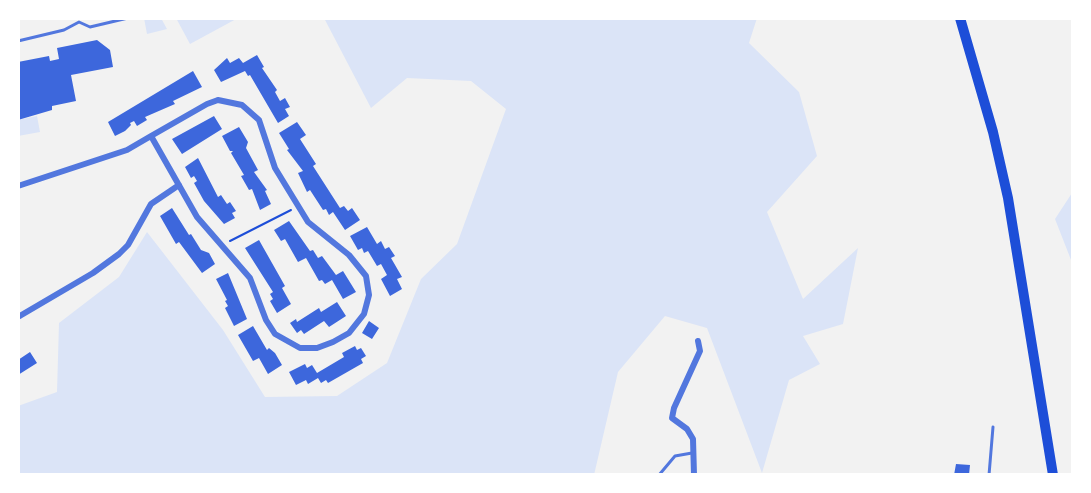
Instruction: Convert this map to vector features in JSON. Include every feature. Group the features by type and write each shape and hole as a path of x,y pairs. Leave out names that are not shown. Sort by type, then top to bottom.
{"main road":[{"path":"960,18 991,122 1008,198 1053,475"}],"street":[{"path":"18,186 127,150 151,136 207,104 228,100 242,105 259,120 275,168 308,222 349,255 366,276 369,295 364,314 355,328 342,338 309,349 292,346 280,339 266,320 250,279 197,216 151,136"},
{"path":"18,317 93,273 119,254 128,245 151,204 179,185"},
{"path":"694,475 693,440 687,429 672,418 674,408 700,351 698,341"}],"lane":[{"path":"18,41 64,30 79,22 90,27 128,18"},
{"path":"989,475 993,427"},
{"path":"659,475 675,456 694,453"}],"path":[{"path":"222,245 298,206"}],"shaded area":[{"path":"144,18 161,18 167,29 147,34"},
{"path":"176,18 238,18 190,44"},
{"path":"324,18 757,18 749,43 799,92 817,156 767,212 803,299 858,248 843,324 803,336 820,364 789,380 762,473 707,328 665,316 618,372 594,475 18,475 18,406 57,392 59,323 119,277 147,232 223,330 265,397 337,396 387,363 421,279 457,244 506,109 471,81 407,78 371,108"},
{"path":"37,116 40,132 18,136 18,120"},
{"path":"1073,194 1073,265 1055,219"}],"building":[{"path":"97,40 110,50 113,67 71,75 76,101 52,106 52,110 18,120 18,62 49,56 50,61 59,59 57,48"},
{"path":"257,55 264,67 262,68 277,90 275,92 280,101 285,98 290,107 285,109 289,116 278,123 250,75 248,76 245,71 221,82 214,70 227,58 230,63 239,58 243,63"},
{"path":"193,71 202,87 173,101 175,104 145,117 147,120 137,126 134,121 130,123 131,125 125,131 115,136 108,122"},
{"path":"214,116 222,129 182,154 172,139"},
{"path":"297,122 306,135 300,139 316,164 313,166 340,208 344,206 348,211 352,208 360,220 345,230 333,212 329,215 310,190 307,192 298,173 303,171 287,150 289,149 279,133"},
{"path":"239,127 248,142 246,148 258,170 254,172 267,190 265,191 271,204 260,210 252,189 249,190 241,176 244,175 231,153 233,151 230,151 222,136"},
{"path":"198,158 218,197 221,195 227,204 230,202 236,211 232,213 235,218 224,224 204,201 194,183 197,181 194,176 191,178 185,167"},
{"path":"172,208 189,235 191,234 201,250 209,253 215,264 202,273 179,242 176,244 160,216"},
{"path":"289,221 310,251 313,250 318,258 322,256 336,275 343,271 356,292 343,299 332,280 325,284 322,280 319,281 306,258 298,262 285,239 281,241 274,230"},
{"path":"367,227 377,244 381,241 385,249 389,247 395,256 391,258 402,277 397,279 402,289 390,296 381,279 387,275 381,264 377,266 368,251 364,253 362,248 358,250 350,236"},
{"path":"259,240 285,286 282,288 291,304 277,313 270,301 273,299 270,294 273,292 245,248"},
{"path":"228,273 247,319 234,326 225,308 228,306 225,301 227,300 216,279"},
{"path":"337,302 346,316 329,327 324,321 304,334 301,330 297,333 290,323 296,319 297,322 319,308 321,312"},
{"path":"369,321 379,328 372,339 362,333"},
{"path":"253,326 267,350 269,348 275,353 282,365 268,374 259,358 253,361 238,335"},
{"path":"355,346 357,350 361,348 366,356 361,359 363,363 328,383 326,380 321,383 318,378 308,384 306,380 296,385 289,372 305,364 307,368 312,365 317,373 344,357 342,353"},
{"path":"30,352 37,363 18,375 18,360"},
{"path":"956,464 970,465 969,475 954,475"}]}
